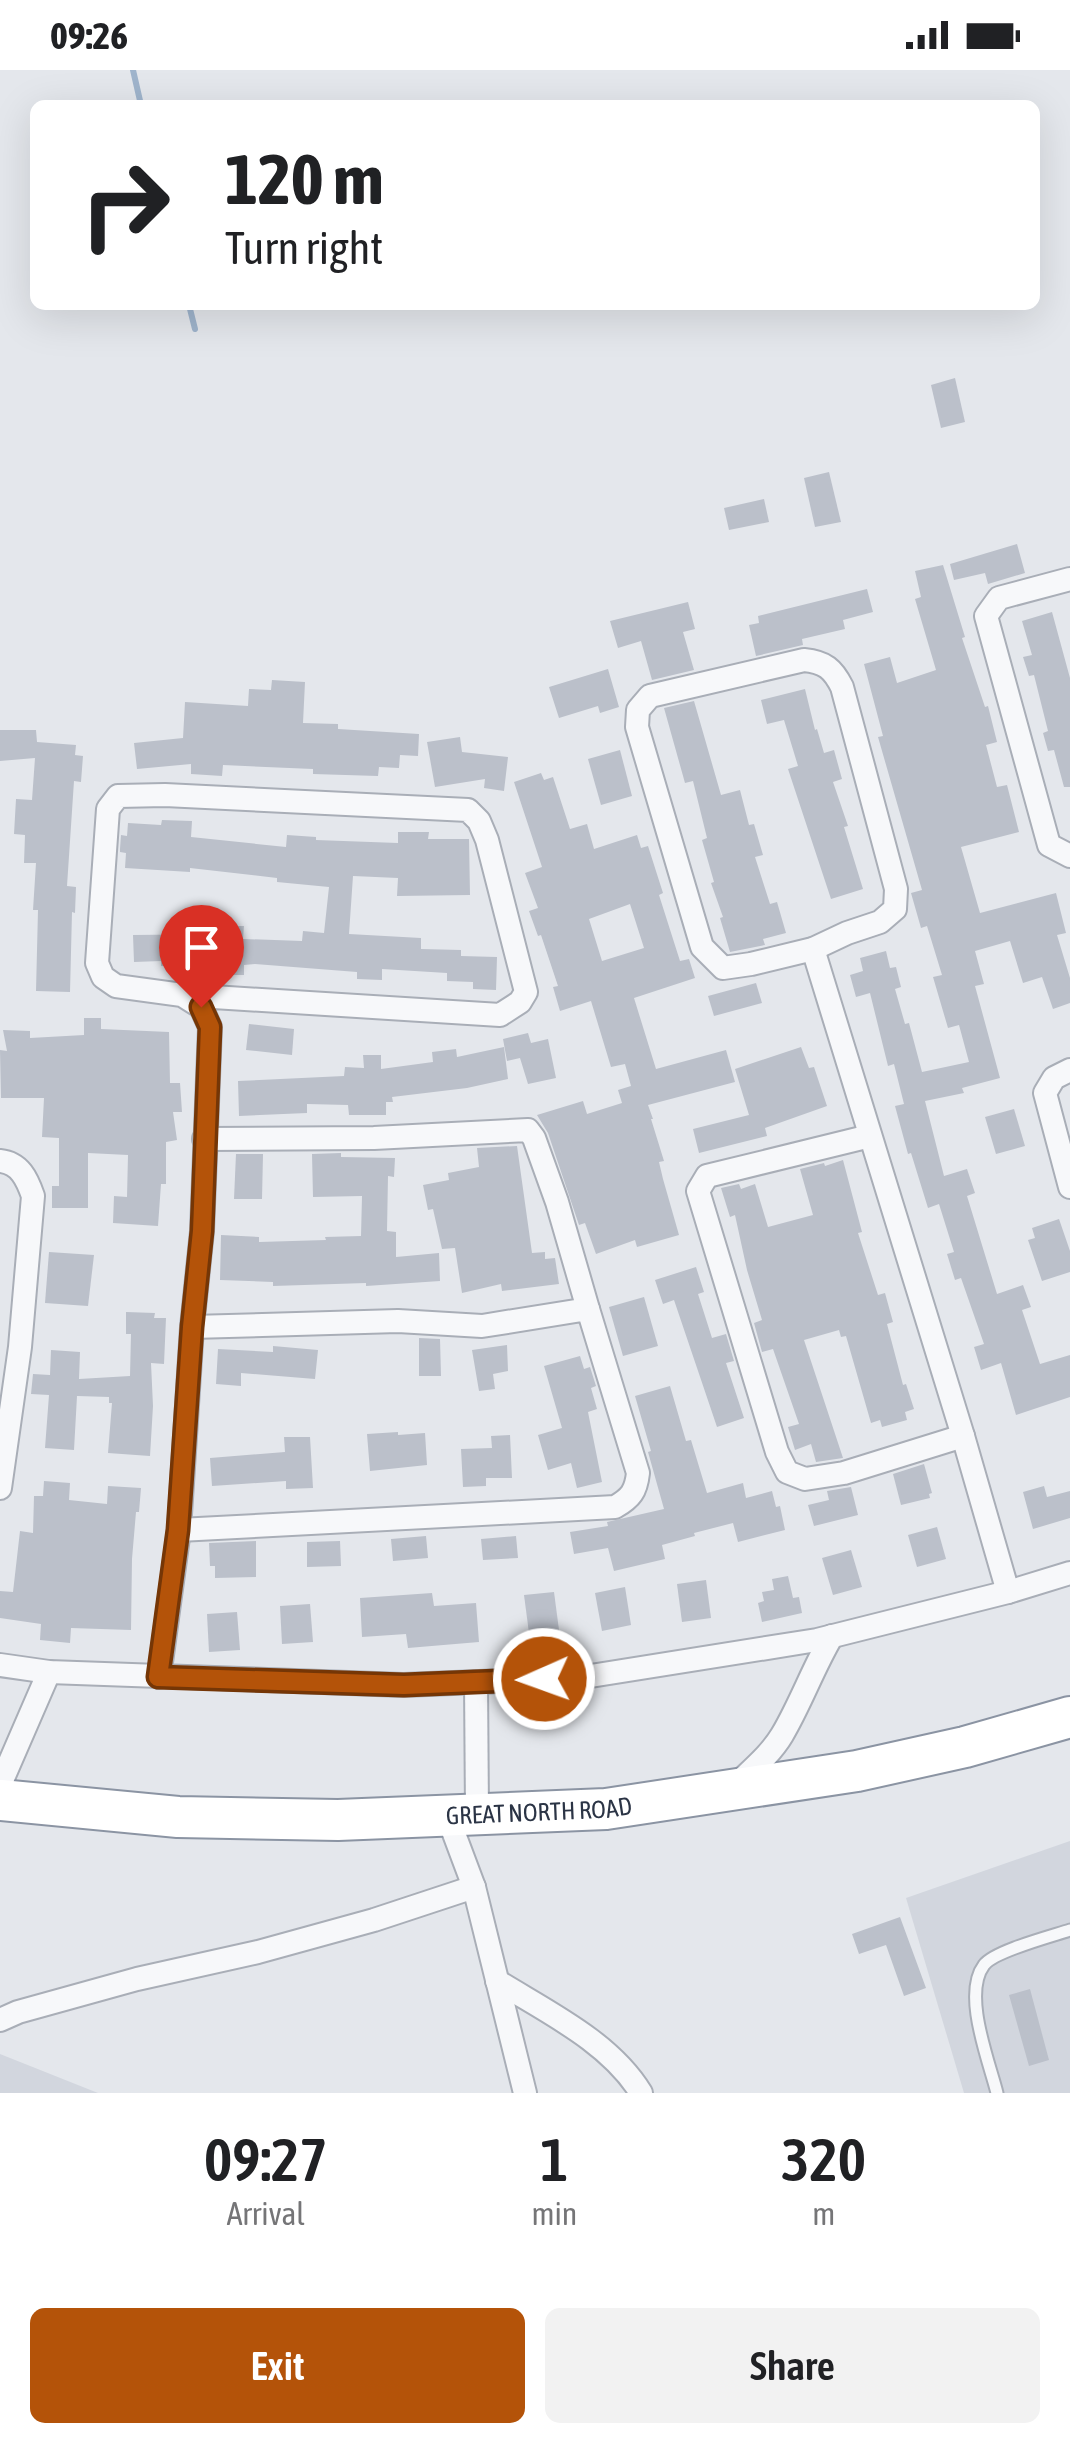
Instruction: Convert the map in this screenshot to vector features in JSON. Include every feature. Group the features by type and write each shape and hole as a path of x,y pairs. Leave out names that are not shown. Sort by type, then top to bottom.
{"highway":[{"name":"GREAT NORTH ROAD","path":"0,1800 178,1817 338,1820 606,1809 857,1772 1070,1717"}],"street":[{"path":"1070,578 999,598 986,616 1049,846 1070,856"},
{"path":"804,660 820,662 834,671 842,687 896,889 895,909 880,922 813,949 724,968 702,947 637,726 638,710 650,696 804,660"},
{"path":"158,1677 178,1530 202,1231 210,1027 201,1007 182,995 116,986 104,977 97,963 108,809 118,796 165,795 468,810 479,820 526,992 520,1002 500,1014 182,995"},
{"path":"813,949 964,1436 1008,1592"},
{"path":"1070,1070 1054,1078 1045,1093 1070,1187"},
{"path":"178,1530 615,1508 636,1489 638,1473 557,1202 528,1130 374,1138 204,1139"},
{"path":"870,1136 708,1176 698,1191 777,1452 787,1472 805,1479 844,1473 964,1436"},
{"path":"0,1160 25,1174 33,1196 10,1346 0,1488"},
{"path":"192,1327 398,1321 482,1326 588,1309"},
{"path":"0,1665 49,1672 404,1685 578,1678 832,1636 1070,1573"},
{"path":"730,1790 782,1735 832,1636"},
{"path":"0,1786 49,1672"},
{"path":"476,1682 462,1814 474,1887 524,2093"},
{"path":"0,2020 137,1979 258,1952 374,1920 474,1887"},
{"path":"497,1981 606,2053 630,2074 641,2093"}],"lane":[{"path":"997,2093 976,2014 975,1987 984,1963 1070,1930"}],"shaded area":[{"path":"1070,1841 1070,2093 964,2093 906,1898"},
{"path":"0,2054 98,2093 0,2093"}],"building":[{"path":"955,378 965,422 941,428 931,385"},
{"path":"829,472 841,522 815,527 804,478"},
{"path":"764,499 769,522 729,530 724,508"},
{"path":"1017,544 1025,573 988,584 985,573 954,580 950,564"},
{"path":"943,565 965,637 962,638 997,742 986,745 997,787 1007,785 1019,832 961,847 980,913 1056,893 1066,933 1057,935 1070,978 1070,1003 1053,1009 1042,977 1023,983 1010,941 975,951 984,984 975,986 1000,1078 962,1088 964,1093 925,1101 944,1176 967,1169 975,1193 967,1196 997,1294 1023,1285 1031,1307 1022,1310 1040,1364 1070,1355 1070,1397 1016,1415 1001,1363 981,1370 974,1347 984,1344 961,1278 955,1280 947,1254 954,1252 939,1204 928,1208 911,1153 908,1154 895,1106 904,1104 894,1064 888,1066 870,993 856,997 850,975 863,971 860,958 886,951 890,968 896,967 901,987 895,989 922,1072 969,1062 959,1025 948,1028 933,977 942,975 927,926 921,928 911,893 922,890 878,737 883,736 864,664 890,657 897,683 936,670 915,599 921,597 915,571"},
{"path":"867,589 873,612 843,620 845,629 802,639 803,645 756,656 749,625 759,623 758,616"},
{"path":"688,602 695,629 683,632 694,670 652,680 641,641 618,648 610,621"},
{"path":"1052,612 1070,678 1070,787 1064,787 1054,750 1048,751 1043,733 1048,731 1034,675 1029,676 1023,657 1032,655 1022,621"},
{"path":"608,669 619,707 600,713 598,706 559,718 549,687"},
{"path":"272,680 305,682 303,723 419,734 418,756 400,755 399,768 379,767 378,776 223,765 222,776 191,774 191,764 137,769 134,743 183,738 185,702 248,706 249,689 271,690"},
{"path":"805,689 824,753 834,750 842,779 833,782 863,889 831,899 788,769 798,766 784,720 767,724 761,700"},
{"path":"694,701 721,795 740,790 749,825 754,824 763,855 755,857 770,904 777,902 786,933 763,939 765,945 730,952 720,918 723,917 711,883 714,882 702,840 707,838 693,781 685,783 664,708"},
{"path":"0,730 36,730 37,742 76,745 75,755 83,756 81,782 74,781 67,886 76,887 70,992 36,991 36,863 24,863 25,835 14,834 16,799 32,800 35,758 0,761"},
{"path":"460,737 462,752 508,757 504,791 484,788 485,779 435,787 427,742"},
{"path":"620,750 632,796 601,805 588,759"},
{"path":"541,773 544,780 553,777 570,829 587,824 594,849 637,835 641,848 648,846 680,961 689,959 695,978 634,998 656,1069 726,1050 735,1082 648,1105 679,1235 637,1247 635,1240 596,1254 585,1223 579,1225 548,1133 537,1115 583,1101 587,1114 622,1103 618,1090 631,1086 625,1064 611,1067 591,1001 560,1011 553,987 558,986 529,911 538,908 525,873 542,867 514,782","holes":["630,904 644,948 602,961 589,919"]},
{"path":"162,820 192,821 191,837 286,847 287,835 398,843 398,832 429,832 428,839 469,839 470,895 397,896 398,878 353,876 349,934 421,938 421,949 461,950 461,956 497,957 496,990 473,989 473,982 447,981 447,973 382,969 382,980 357,979 357,972 255,964 244,965 244,975 223,975 223,967 134,962 133,935 225,934 225,926 244,926 243,939 302,941 303,931 324,933 329,887 190,868 190,872 125,868 126,853 120,849 121,835 127,836 128,823 161,825"},
{"path":"756,983 762,1003 714,1016 708,996"},
{"path":"84,1018 101,1018 101,1029 169,1032 170,1083 180,1083 182,1112 173,1112 177,1140 166,1142 166,1184 161,1184 158,1226 113,1223 114,1196 127,1197 128,1155 88,1153 88,1208 52,1208 52,1186 59,1186 59,1138 42,1137 44,1098 1,1098 0,1050 7,1051 3,1030 30,1031 30,1038 84,1035"},
{"path":"249,1024 294,1029 292,1055 246,1050"},
{"path":"528,1033 531,1043 548,1039 556,1078 528,1084 520,1058 507,1061 503,1039"},
{"path":"504,1047 508,1079 392,1097 393,1102 386,1102 386,1115 349,1115 348,1105 307,1104 307,1113 239,1116 238,1081 344,1076 345,1067 364,1068 363,1055 381,1055 381,1069 433,1062 432,1052 456,1049 457,1057"},
{"path":"801,1047 809,1068 814,1067 827,1106 765,1128 767,1136 699,1153 693,1129 749,1115 735,1069"},
{"path":"1014,1109 1025,1146 996,1154 985,1117"},
{"path":"517,1146 532,1253 545,1252 545,1259 555,1258 559,1284 502,1291 501,1284 462,1293 455,1248 442,1249 423,1185 449,1180 448,1173 479,1167 477,1148"},
{"path":"341,1153 341,1157 395,1158 394,1177 388,1176 387,1231 396,1232 396,1257 439,1253 440,1281 273,1286 273,1282 220,1280 221,1235 259,1237 259,1242 361,1236 362,1196 313,1197 312,1154"},
{"path":"236,1154 263,1154 262,1199 234,1199"},
{"path":"843,1160 862,1232 858,1233 878,1295 885,1293 893,1322 887,1324 903,1385 906,1384 914,1409 905,1412 907,1420 882,1427 880,1420 871,1423 846,1336 841,1337 839,1330 804,1340 843,1458 816,1462 811,1444 795,1450 788,1427 799,1424 773,1349 762,1352 754,1323 762,1320 735,1215 730,1217 721,1188 739,1184 741,1189 755,1184 768,1227 813,1215 800,1169"},
{"path":"1059,1219 1070,1251 1070,1272 1042,1281 1028,1240 1035,1238 1032,1228"},
{"path":"49,1252 94,1255 88,1306 45,1303"},
{"path":"696,1267 704,1292 698,1294 712,1338 726,1334 734,1361 726,1363 744,1418 717,1427 674,1300 663,1304 655,1280"},
{"path":"644,1297 658,1346 623,1356 609,1307"},
{"path":"126,1312 155,1313 154,1318 166,1318 164,1364 151,1363 150,1456 108,1453 112,1403 109,1397 77,1396 74,1450 45,1448 49,1395 31,1394 33,1374 50,1375 51,1350 80,1352 79,1379 130,1376 131,1334 126,1334"},
{"path":"419,1338 440,1339 441,1376 419,1376"},
{"path":"507,1345 508,1371 493,1374 495,1389 479,1391 472,1350"},
{"path":"273,1346 318,1350 315,1379 241,1373 241,1386 216,1384 218,1349 273,1352"},
{"path":"580,1356 584,1369 590,1367 596,1386 591,1388 597,1409 588,1412 602,1482 577,1488 571,1463 548,1470 538,1435 562,1428 544,1366"},
{"path":"670,1386 707,1493 743,1483 746,1498 772,1491 785,1530 738,1542 733,1523 662,1545 665,1559 614,1571 608,1548 574,1554 570,1532 608,1526 607,1522 664,1509 635,1396"},
{"path":"425,1433 427,1465 370,1471 367,1434"},
{"path":"510,1435 512,1478 486,1478 486,1486 463,1487 461,1449 492,1448 491,1436"},
{"path":"284,1437 310,1437 313,1488 286,1489 286,1481 212,1486 210,1458 285,1452"},
{"path":"924,1464 930,1498 901,1505 893,1474"},
{"path":"44,1481 70,1483 69,1500 107,1504 108,1486 141,1488 132,1559 131,1630 71,1628 70,1643 40,1640 41,1624 0,1618 0,1591 13,1592 20,1531 33,1533 34,1496 43,1496"},
{"path":"1044,1486 1047,1497 1070,1491 1070,1518 1033,1529 1023,1492"},
{"path":"851,1487 858,1515 814,1526 808,1505 829,1500 827,1491"},
{"path":"937,1527 946,1559 917,1567 908,1535"},
{"path":"426,1536 428,1558 393,1561 391,1539"},
{"path":"516,1536 518,1558 483,1560 481,1539"},
{"path":"256,1541 256,1577 215,1578 209,1543"},
{"path":"340,1541 341,1566 307,1567 307,1542"},
{"path":"851,1550 862,1587 833,1595 822,1558"},
{"path":"788,1576 793,1598 799,1597 802,1613 762,1622 758,1603 764,1601 762,1592 774,1590 772,1579"},
{"path":"706,1580 711,1618 682,1622 677,1584"},
{"path":"625,1587 631,1625 602,1631 595,1593"},
{"path":"554,1592 559,1630 529,1633 524,1595"},
{"path":"432,1593 434,1606 476,1603 479,1642 408,1648 406,1634 362,1637 360,1598"},
{"path":"310,1604 313,1642 282,1644 280,1606"},
{"path":"237,1612 240,1650 209,1652 207,1614"},
{"path":"900,1917 926,1988 904,1996 886,1945 859,1954 852,1934"},
{"path":"1030,1989 1049,2060 1029,2066 1009,1995"}],"waterway":[{"path":"133,70 140,100"},
{"path":"190,310 195,329"}],"route":[{"path":"201,1007 210,1027 202,1231 178,1530 158,1677 404,1685 544,1679"}]}
